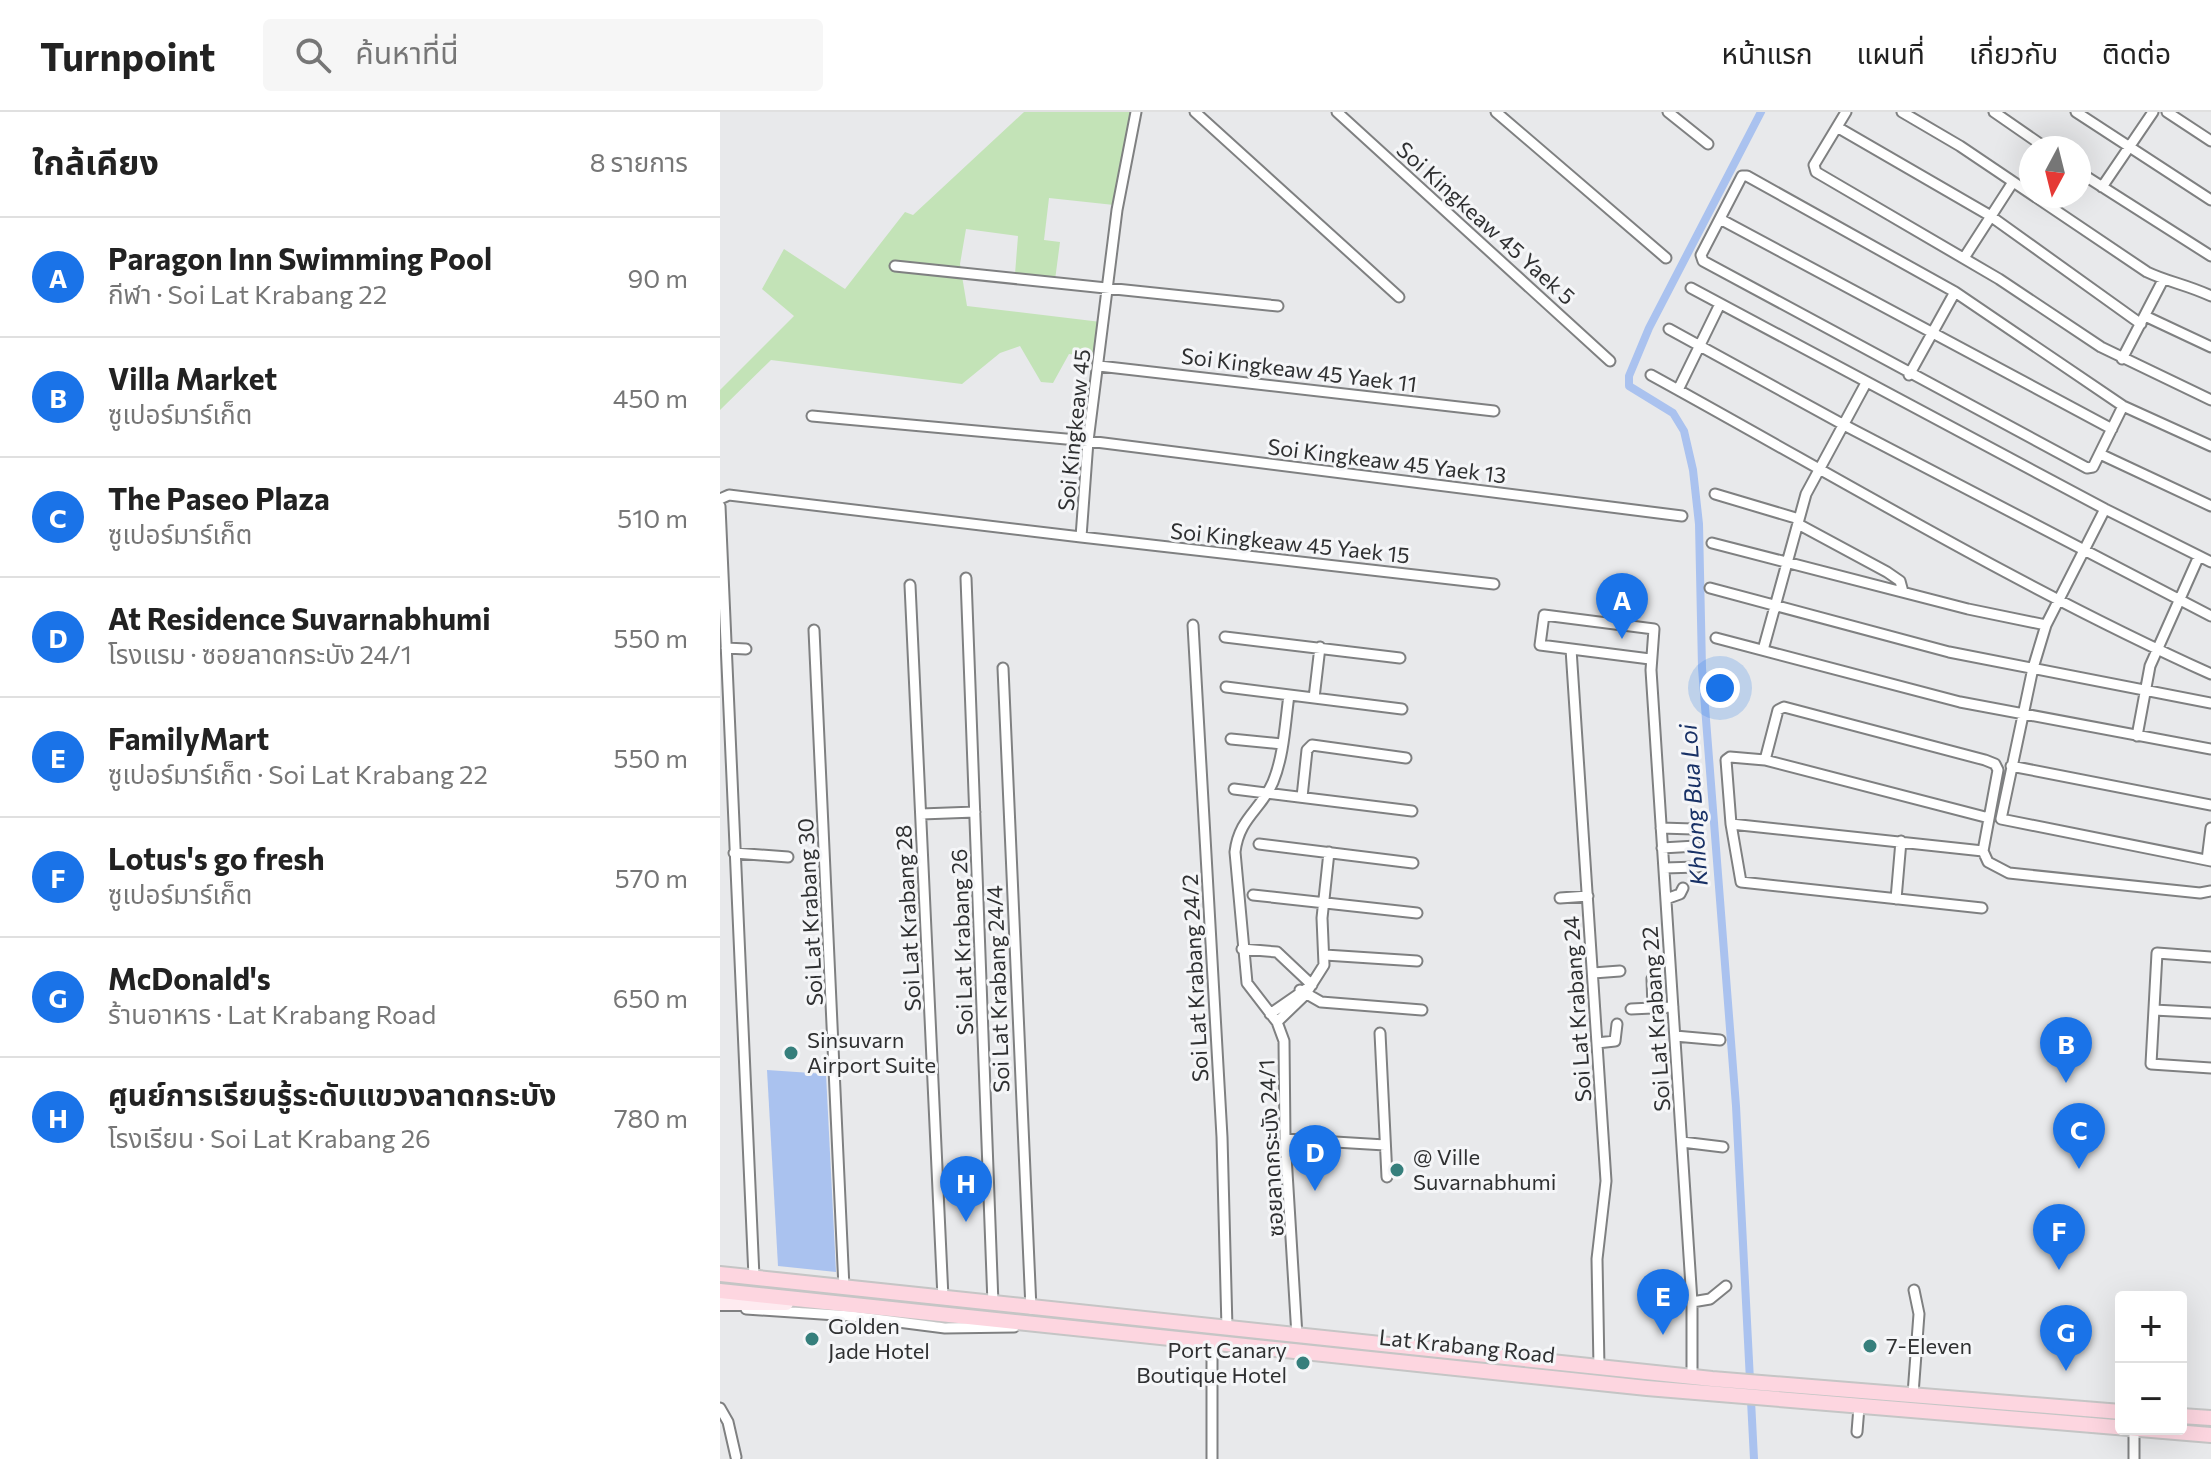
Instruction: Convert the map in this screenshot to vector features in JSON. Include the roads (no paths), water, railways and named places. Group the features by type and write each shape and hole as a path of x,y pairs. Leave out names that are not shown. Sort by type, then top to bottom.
{"main road":[{"name":"Lat Krabang Road","path":"720,1274 1031,1309 1212,1342 1785,1393 1913,1394 2115,1411"},
{"name":"Lat Krabang Road","path":"720,1291 1058,1325 1094,1322 1227,1328 1692,1377 1714,1387"},
{"path":"720,1305 818,1303"},
{"name":"Lat Krabang Road","path":"1785,1393 1859,1407 2115,1428"},
{"path":"1984,1417 1985,1400"},
{"path":"2187,1416 2211,1418"},
{"name":"Lat Krabang Road","path":"2187,1433 2211,1435"}],"street":[{"name":"Soi Kingkeaw 45","path":"721,500 1081,537 1088,441 1107,286 1117,210 1136,112"},
{"path":"1195,112 1399,297"},
{"name":"Soi Kingkeaw 45 Yaek 5","path":"1337,112 1610,361"},
{"path":"1496,112 1666,258"},
{"path":"1668,112 1708,144"},
{"path":"1846,112 1814,165 1816,172 1964,258 2122,359 2211,400"},
{"path":"1902,112 2163,280 2184,282 2211,296"},
{"path":"1994,112 2029,136"},
{"path":"2076,112 2211,200"},
{"path":"2102,187 2153,112"},
{"path":"2167,112 2211,141"},
{"path":"1837,127 1989,215 2143,320 2211,347"},
{"path":"2123,406 2093,467 2087,468 1909,375 1703,261 1701,255 1742,176 1747,176 1955,292 2123,406 2211,446"},
{"path":"2091,180 2211,256"},
{"path":"1964,258 2013,182"},
{"path":"1720,219 2112,429"},
{"path":"895,266 1278,306"},
{"path":"2122,359 2163,280"},
{"path":"1691,288 2105,509 2211,562"},
{"path":"1909,375 1955,292"},
{"path":"1678,390 1720,304"},
{"path":"1669,329 1844,425 2211,616"},
{"name":"Soi Kingkeaw 45 Yaek 11","path":"1099,366 1494,411"},
{"path":"1651,375 1819,470 2059,599 2211,674"},
{"path":"1763,650 1806,494 1866,383"},
{"name":"Soi Kingkeaw 45 Yaek 13","path":"812,416 1088,441 1682,516"},
{"path":"2100,454 2211,506"},
{"path":"1715,494 1799,521 1887,572 1900,581 1903,592"},
{"path":"721,500 754,1277"},
{"path":"2105,509 2046,625 2022,714 2001,816 2005,822 2193,856 2209,856 2211,828"},
{"name":"Soi Kingkeaw 45 Yaek 15","path":"1081,537 1494,584"},
{"path":"1712,543 2046,625"},
{"path":"2137,736 2145,690 2157,650 2182,602 2199,556"},
{"name":"Soi Lat Krabang 26","path":"966,578 993,1304"},
{"name":"Soi Lat Krabang 28","path":"910,585 943,1298"},
{"path":"1710,588 1949,652 2211,703"},
{"name":"Soi Lat Krabang 22","path":"1571,649 1540,645 1544,615 1654,629 1650,659 1692,1302 1692,1377"},
{"name":"Soi Lat Krabang 24/2","path":"1193,625 1222,1137 1227,1328"},
{"name":"Soi Lat Krabang 30","path":"814,630 844,1288"},
{"path":"1225,637 1400,658"},
{"path":"1716,638 1960,702 2211,749"},
{"path":"1314,698 1320,647"},
{"path":"726,648 746,649"},
{"path":"1571,649 1650,659"},
{"name":"Soi Lat Krabang 24","path":"1571,649 1606,1196 1597,1259 1599,1367"},
{"name":"Soi Lat Krabang 24/4","path":"1003,668 1031,1309"},
{"path":"1226,687 1402,709"},
{"name":"ซอยลาดกระบัง 24/1","path":"1289,695 1282,744 1267,793 1237,833 1235,852 1242,949 1250,991 1283,1034 1286,1055 1285,1139 1297,1336"},
{"path":"1765,760 1778,710 1784,707 1992,763 1998,770 1983,851 1988,862 2009,873 2200,893 2211,891"},
{"path":"1231,739 1282,744"},
{"path":"1302,797 1307,750 1312,745 1406,758"},
{"path":"1982,908 1741,882 1731,824 1727,759 1765,760 1989,818"},
{"path":"2011,766 2211,805"},
{"path":"1234,789 1412,811"},
{"path":"921,814 975,812"},
{"path":"1731,824 1983,851"},
{"path":"1661,828 1693,829"},
{"path":"1896,899 1901,841"},
{"path":"1259,844 1413,863"},
{"path":"1662,848 1696,846"},
{"path":"1273,1018 1307,990 1322,971 1325,955 1323,902 1329,852"},
{"path":"734,853 788,857"},
{"path":"1664,868 1698,867"},
{"path":"1666,899 1677,896 1683,888"},
{"path":"2200,893 2211,900"},
{"path":"1253,895 1417,913"},
{"path":"1560,898 1588,896"},
{"path":"1242,949 1277,952 1307,990 1321,1002 1422,1010"},
{"path":"2211,957 2157,953 2151,1064 2211,1068"},
{"path":"1325,955 1417,961"},
{"path":"1593,973 1620,971"},
{"path":"1652,979 1653,1008"},
{"path":"1631,1009 1673,1007"},
{"path":"2154,1010 2211,1013"},
{"path":"1597,1043 1617,1040 1617,1024"},
{"path":"1380,1033 1387,1177"},
{"path":"1675,1036 1720,1040"},
{"path":"1285,1139 1385,1145"},
{"path":"1682,1142 1723,1147"},
{"path":"1692,1302 1710,1299 1726,1286"},
{"path":"1913,1394 1919,1314 1914,1290"},
{"path":"720,1305 945,1328 1058,1325"},
{"path":"1212,1342 1212,1459"},
{"path":"1857,1432 1859,1407"},
{"path":"720,1408 736,1457"},
{"path":"2134,1435 2134,1459"}],"water":[{"path":"767,1070 826,1074 836,1272 778,1266"}],"waterway":[{"name":"Khlong Bua Loi","path":"1754,1459 1736,1106 1702,668 1699,524 1693,470 1684,431 1673,413 1629,386 1629,376 1649,328 1761,112"}],"place":[{"name":"Paragon Inn Swimming Pool","path":"1622,639"},
{"name":"Sinsuvarn Airport Suite","path":"791,1053"},
{"name":"Villa Market","path":"2066,1083"},
{"name":"The Paseo Plaza","path":"2079,1169"},
{"name":"@ Ville Suvarnabhumi","path":"1397,1170"},
{"name":"At Residence Suvarnabhumi","path":"1315,1191"},
{"name":"ศูนย์การเรียนรู้ระดับแขวงลาดกระบัง","path":"966,1222"},
{"name":"Lotus's go fresh","path":"2059,1270"},
{"name":"FamilyMart","path":"1663,1335"},
{"name":"Golden Jade Hotel","path":"812,1339"},
{"name":"7-Eleven","path":"1870,1346"},
{"name":"Port Canary Boutique Hotel","path":"1303,1363"},
{"name":"McDonald's","path":"2066,1371"}]}
